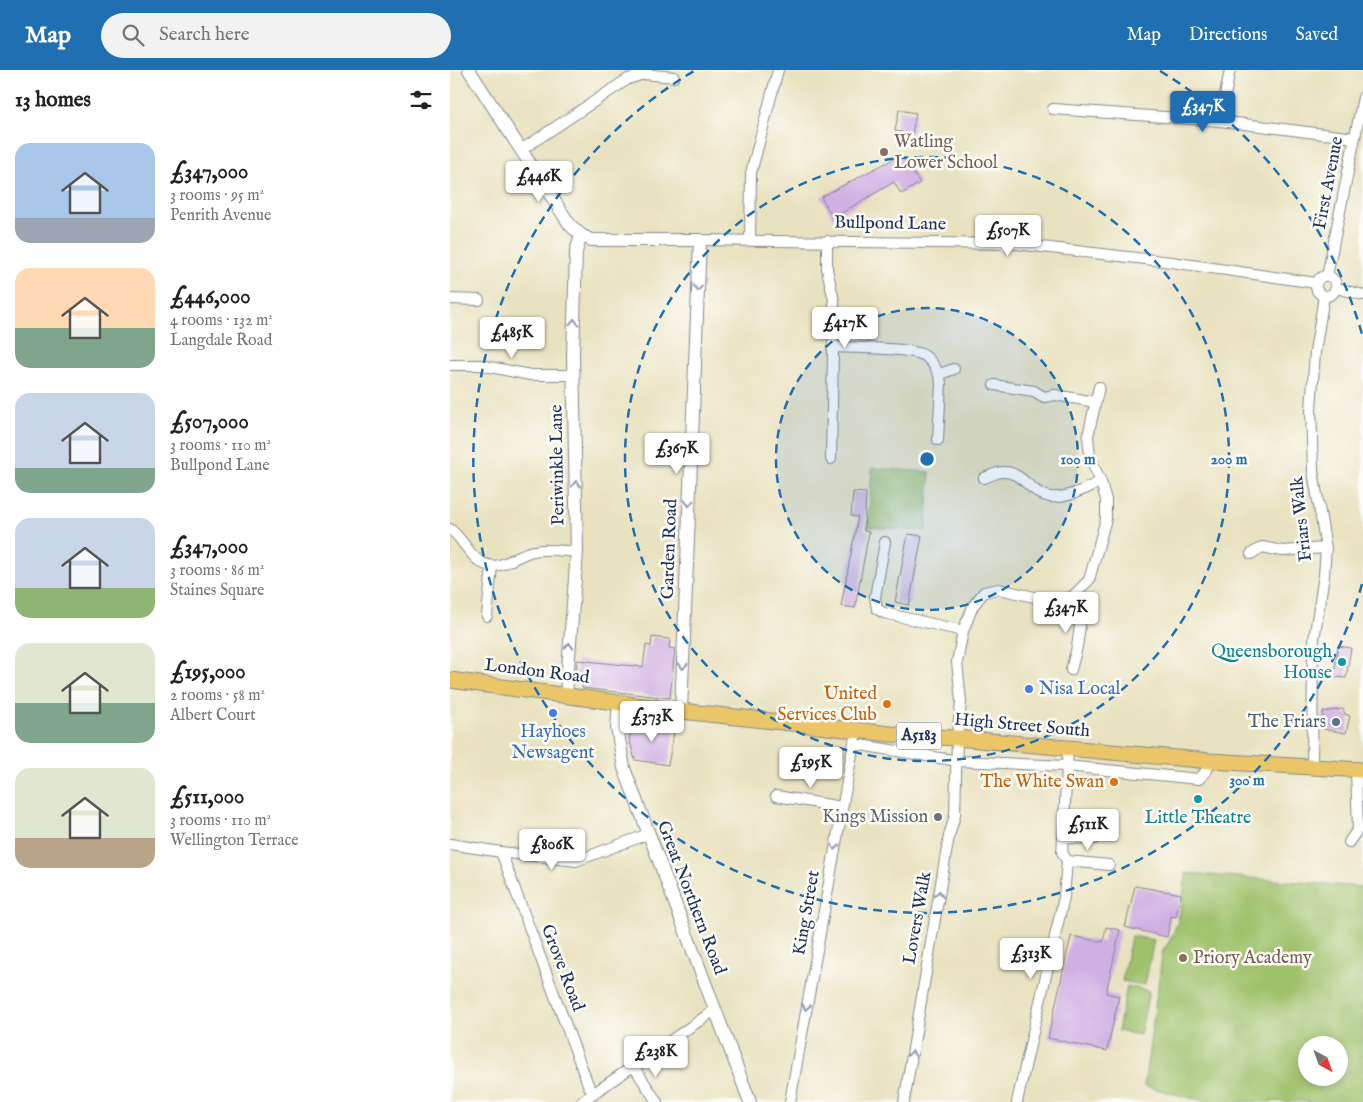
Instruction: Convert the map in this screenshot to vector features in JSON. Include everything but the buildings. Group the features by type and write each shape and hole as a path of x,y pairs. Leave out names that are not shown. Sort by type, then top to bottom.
{"main road":[{"name":"London Road","path":"450,680 619,702"},
{"name":"High Street South","path":"619,702 855,738 899,735 957,738 1210,761 1359,770"}],"street":[{"path":"469,70 570,225 581,235"},
{"path":"750,240 751,173 778,70"},
{"path":"1220,121 1230,70"},
{"path":"521,150 628,80 644,74 674,77"},
{"name":"First Avenue","path":"1327,276 1363,97"},
{"path":"1053,109 1220,121 1355,138"},
{"name":"Bullpond Lane","path":"581,235 591,240 1016,244 1171,262 1316,283"},
{"name":"Periwinkle Lane","path":"566,695 577,552 574,375 576,254 581,235"},
{"name":"Garden Road","path":"681,711 700,240"},
{"path":"827,241 827,269 834,301 831,459"},
{"path":"1327,276 1335,282 1336,288 1332,294 1324,296 1318,292 1316,283 1320,278 1327,276"},
{"path":"1336,288 1363,295"},
{"name":"Friars Walk","path":"1312,768 1313,646 1324,575 1326,548 1313,471 1311,409 1315,352 1324,296"},
{"path":"450,299 479,300"},
{"path":"832,347 897,349 925,356 940,374 938,440"},
{"path":"450,365 480,365 530,375 574,375"},
{"path":"940,374 954,369"},
{"path":"994,385 1034,391 1044,397 1055,395 1095,402"},
{"path":"1071,670 1081,618 1072,597 1089,580 1106,519 1106,500 1102,482 1090,457 1088,436 1099,387"},
{"path":"984,478 1002,472 1017,475 1033,489 1048,496 1065,496 1102,482"},
{"path":"450,529 478,560 492,566 506,564 535,550 577,552"},
{"path":"885,542 875,598 877,609 884,614 963,631"},
{"path":"1251,554 1262,547 1282,551 1326,548"},
{"path":"487,616 492,566"},
{"name":"Lovers Walk","path":"904,1102 949,836 955,815 960,702 958,662 963,631 973,606 984,592 998,589 1053,601 1072,597"},
{"name":"Great Northern Road","path":"619,702 617,728 624,768 750,1102"},
{"path":"855,738 958,761 1066,766 1199,779 1207,770 1210,761"},
{"name":"King Street","path":"790,1102 855,738"},
{"path":"1017,1102 1064,898 1067,861 1062,852 1062,838 1068,749"},
{"path":"1349,842 1358,829 1359,770"},
{"path":"776,796 842,807"},
{"path":"1062,838 1094,838 1105,832"},
{"path":"450,844 576,861 648,834"},
{"name":"Grove Road","path":"501,852 589,1086 594,1093"},
{"path":"1067,861 1109,865"},
{"path":"581,1102 714,1010"},
{"path":"634,1067 658,1102"}],"green space":[{"path":"872,468 930,472 926,531 868,527"},
{"path":"1186,873 1363,887 1363,1102 1207,1102 1144,1086 1163,950 1173,934 1182,903"},
{"path":"1131,936 1154,940 1145,985 1122,981"},
{"path":"1127,986 1149,991 1140,1035 1118,1031"}],"place":[{"name":"Watling Lower School","path":"884,152"},
{"name":"Queensborough House","path":"1342,662"},
{"name":"Nisa Local","path":"1029,689"},
{"name":"United Services Club","path":"887,704"},
{"name":"Hayhoes Newsagent","path":"553,713"},
{"name":"The Friars","path":"1336,722"},
{"name":"The White Swan","path":"1114,782"},
{"name":"Little Theatre","path":"1198,799"},
{"name":"Kings Mission","path":"938,817"},
{"name":"Priory Academy","path":"1183,958"}]}
